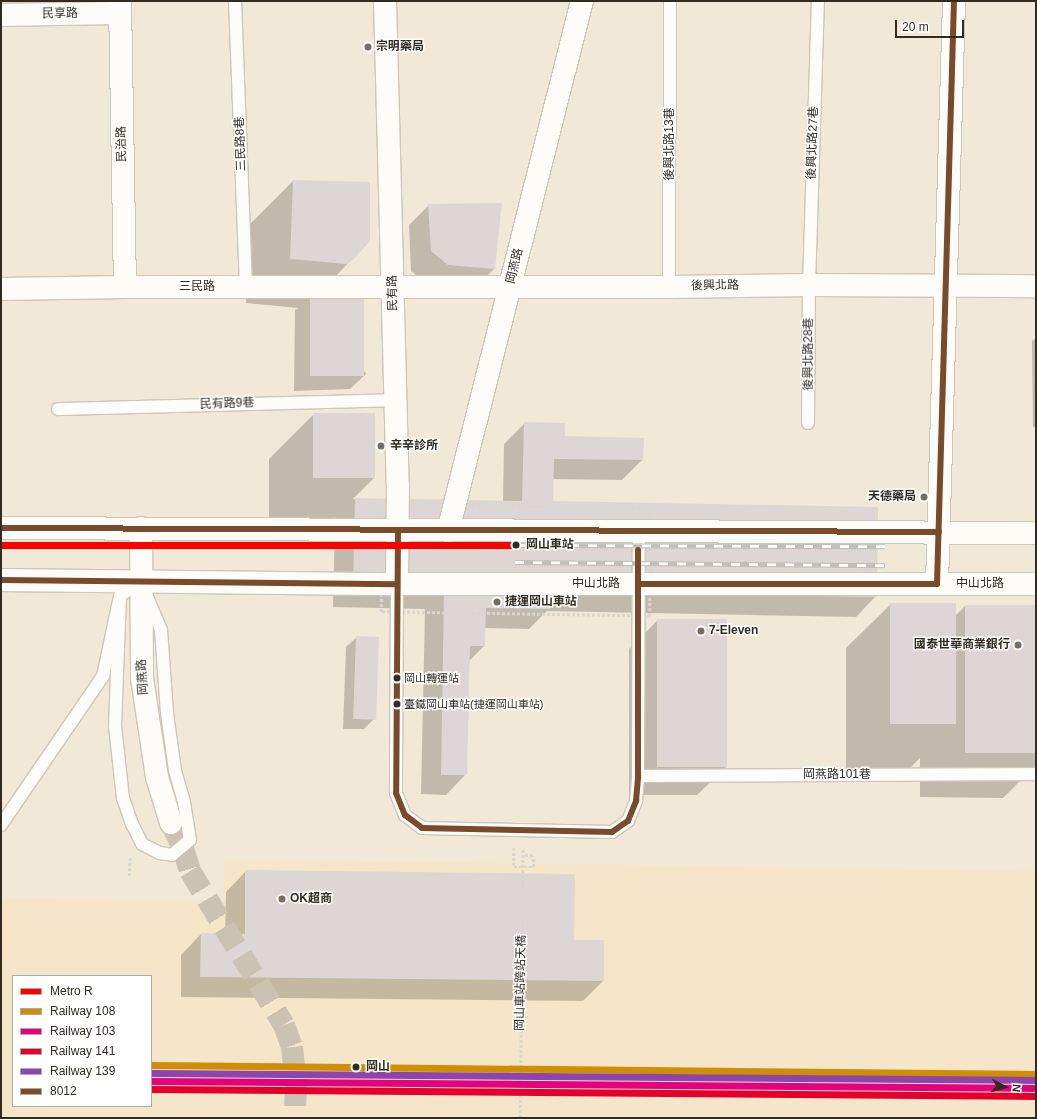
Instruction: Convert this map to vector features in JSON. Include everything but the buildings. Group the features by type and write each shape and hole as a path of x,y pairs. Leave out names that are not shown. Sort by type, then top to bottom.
{"street":[{"name":"民有路","path":"385,1 398,484 397,584"},
{"name":"岡燕路","path":"448,531 582,1"},
{"path":"937,584 940,532 954,1"},
{"name":"民享路","path":"1,15 120,7"},
{"name":"民治路","path":"120,7 125,287"},
{"name":"三民路","path":"1,289 393,286"},
{"name":"後興北路","path":"393,286 1036,286"},
{"path":"1,528 1036,533"},
{"name":"岡燕路","path":"141,528 140,581 142,678 157,777 171,823"},
{"name":"中山北路","path":"1,580 397,584 1036,584"}],"lane":[{"name":"三民路8巷","path":"235,1 246,286"},
{"name":"後興北路13巷","path":"669,287 670,1"},
{"name":"後興北路27巷","path":"809,285 818,1"},
{"name":"後興北路28巷","path":"808,423 809,285"},
{"name":"民有路9巷","path":"58,409 395,400"},
{"path":"397,584 396,793 405,815 422,828 612,832 628,822 636,801 638,776 638,532"},
{"path":"1,825 103,676 120,596 140,581 161,630 167,713 175,770 184,802 190,840 172,855 160,853 142,844 132,824 123,798 115,726 120,596"},
{"name":"岡燕路101巷","path":"638,776 1036,774"}],"path":[{"path":"514,848 514,867 533,867 533,856 523,855"},
{"name":"岡山車站跨站天橋","path":"520,1118 523,848"},
{"path":"129,876 130,856"}],"shaded area":[{"path":"224,859 1036,871 1036,1118 1,1118 1,898 223,901"}],"tunnel":[{"path":"171,823 183,848 190,871 284,1025 292,1047 296,1084 295,1118"}],"railway":[{"path":"516,545 885,546"},
{"path":"515,562 885,565"}],"metro line":[{"name":"R","path":"1,545 516,545"}],"rail line":[{"name":"108","path":"152,1065 1036,1074"},
{"name":"139","path":"152,1073 1036,1080"},
{"name":"103","path":"152,1081 1036,1088"},
{"name":"141","path":"152,1089 1036,1096"}],"transit line":[{"name":"8012","path":"638,584 937,584 954,1"},
{"name":"8012","path":"1,528 939,532"},
{"name":"8012","path":"398,531 396,793 405,815 422,828 612,832 628,821 636,801 638,776 638,550"},
{"name":"8012","path":"1,580 397,584"}],"place":[{"name":"宗明藥局","path":"368,47"},
{"name":"辛辛診所","path":"381,446"},
{"name":"天德藥局","path":"924,497"},
{"name":"岡山車站","path":"516,545"},
{"name":"捷運岡山車站","path":"497,602"},
{"name":"7-Eleven","path":"701,631"},
{"name":"國泰世華商業銀行","path":"1018,645"},
{"name":"岡山轉運站","path":"397,678"},
{"name":"臺鐵岡山車站(捷運岡山車站)","path":"397,704"},
{"name":"OK超商","path":"282,899"},
{"name":"岡山","path":"356,1067"}]}
